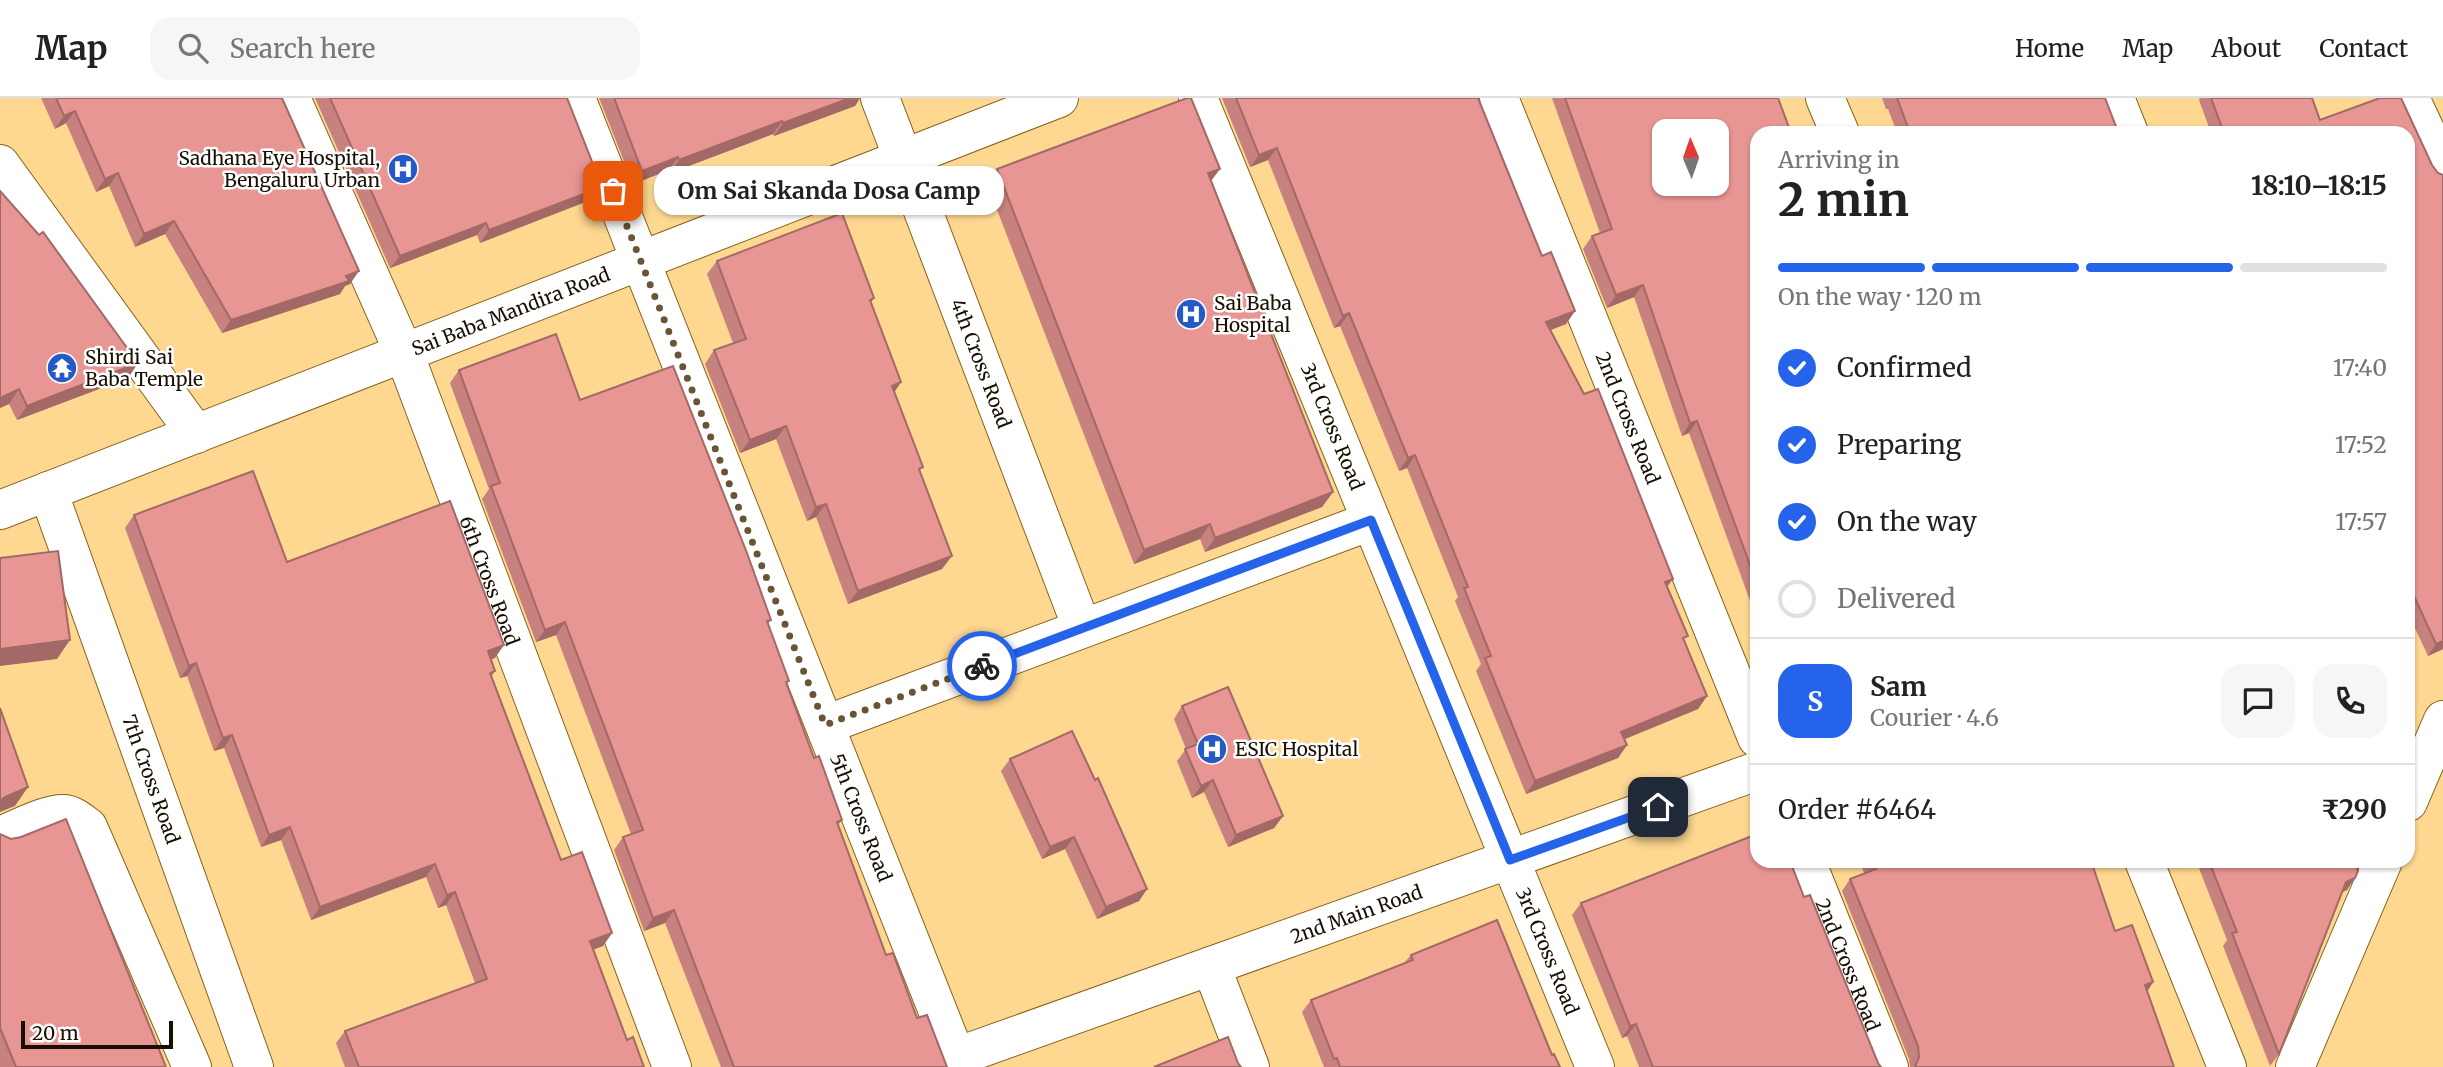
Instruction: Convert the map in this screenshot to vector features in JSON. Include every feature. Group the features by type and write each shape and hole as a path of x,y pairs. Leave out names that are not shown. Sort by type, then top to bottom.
{"street":[{"name":"6th Cross Road","path":"291,98 404,353 672,1067"},
{"name":"5th Cross Road","path":"576,98 958,1062"},
{"name":"4th Cross Road","path":"880,98 1082,628"},
{"name":"Sai Baba Mandira Road","path":"0,510 1059,98"},
{"name":"3rd Cross Road","path":"1198,98 1595,1067"},
{"name":"2nd Cross Road","path":"1499,98 1750,721"},
{"path":"1825,98 1837,126"},
{"path":"2115,98 2126,126"},
{"path":"2410,98 2443,169"},
{"path":"0,164 196,433"},
{"name":"7th Cross Road","path":"48,491 254,1067"},
{"path":"825,725 1371,520"},
{"path":"2415,786 2443,720"},
{"name":"2nd Main Road","path":"958,1062 1211,966 1750,774"},
{"path":"0,836 62,814 75,818 88,827 192,1067"},
{"name":"2nd Cross Road","path":"1809,868 1889,1067"},
{"path":"2147,868 2227,1067"},
{"path":"2295,1067 2380,868"},
{"path":"1211,966 1250,1067"}],"building":[{"path":"56,98 282,98 359,271 346,276 349,281 231,320 174,221 144,234 118,173 105,179 75,111 64,116"},
{"path":"330,98 567,98 602,187 489,230 486,223 400,256"},
{"path":"614,98 850,98 642,171"},
{"path":"1191,98 1220,169 1208,173 1333,492 1215,538 1210,524 1144,550 997,169"},
{"path":"1236,98 1478,98 1542,256 1551,252 1575,311 1546,322 1584,394 1598,389 1673,579 1665,582 1688,636 1683,638 1707,696 1621,732 1627,745 1535,781 1485,658 1491,656 1464,588 1468,587 1415,455 1408,458 1349,313 1343,316 1277,148 1259,155"},
{"path":"1565,98 1778,98 1788,126 1750,126 1750,565 1697,421 1690,423 1643,285 1616,295 1592,236 1612,229"},
{"path":"1897,98 2105,98 2116,126 1907,126"},
{"path":"2211,98 2312,98 2320,120 2380,98 2401,98 2414,126 2221,126"},
{"path":"2415,128 2432,165 2443,175 2443,641 2436,644 2415,598"},
{"path":"0,191 39,235 43,232 138,363 27,406 19,389 0,398"},
{"path":"842,213 874,298 870,300 901,382 892,386 923,467 919,469 952,556 858,591 826,504 816,507 786,426 750,440 714,350 746,339 717,261"},
{"path":"556,334 580,400 673,366 747,553 771,620 767,621 789,681 786,682 814,758 819,756 842,820 837,822 886,955 893,953 917,1018 927,1015 947,1067 734,1067 674,910 653,918 623,837 643,830 565,622 545,630 491,486 500,483 459,370"},
{"path":"253,471 287,562 450,501 504,645 488,651 495,671 490,673 561,860 582,852 612,933 590,941 627,1040 633,1037 644,1067 359,1067 345,1031 487,979 455,892 447,895 435,864 320,907 290,827 269,835 232,735 223,738 196,663 189,666 134,515"},
{"path":"58,551 70,640 0,649 0,558"},
{"path":"1228,687 1283,816 1236,835 1213,780 1201,786 1185,749 1198,744 1182,706"},
{"path":"0,708 28,787 0,801"},
{"path":"1072,731 1095,780 1098,778 1147,889 1106,907 1074,837 1050,847 1010,759"},
{"path":"66,819 166,1067 16,1067 0,1028 0,834 11,839 21,837"},
{"path":"1750,837 1750,868 1793,868 1804,897 1810,895 1881,1067 1653,1067 1636,1024 1630,1026 1581,903"},
{"path":"2093,868 2115,931 2132,925 2153,982 2145,985 2174,1067 1915,1067 1919,1057 1918,1046 1850,879 1876,869"},
{"path":"2212,868 2357,868 2355,878 2346,882 2279,1054 2232,933 2237,932"},
{"path":"1497,920 1552,1055 1554,1054 1560,1067 1340,1067 1337,1058 1334,1059 1311,1000 1413,960 1411,955"},
{"path":"1228,1037 1241,1067 1154,1067"}],"way so far":[{"path":"613,191 825,725 982,666"}],"place":[{"name":"Sadhana Eye Hospital, Bengaluru Urban","path":"403,169"},
{"name":"Om Sai Skanda Dosa Camp","path":"613,191"},
{"name":"Sai Baba Hospital","path":"1191,314"},
{"name":"Shirdi Sai Baba Temple","path":"62,368"},
{"name":"ESIC Hospital","path":"1212,749"}],"route":[{"path":"982,666 1371,520 1510,860 1658,807"}]}
